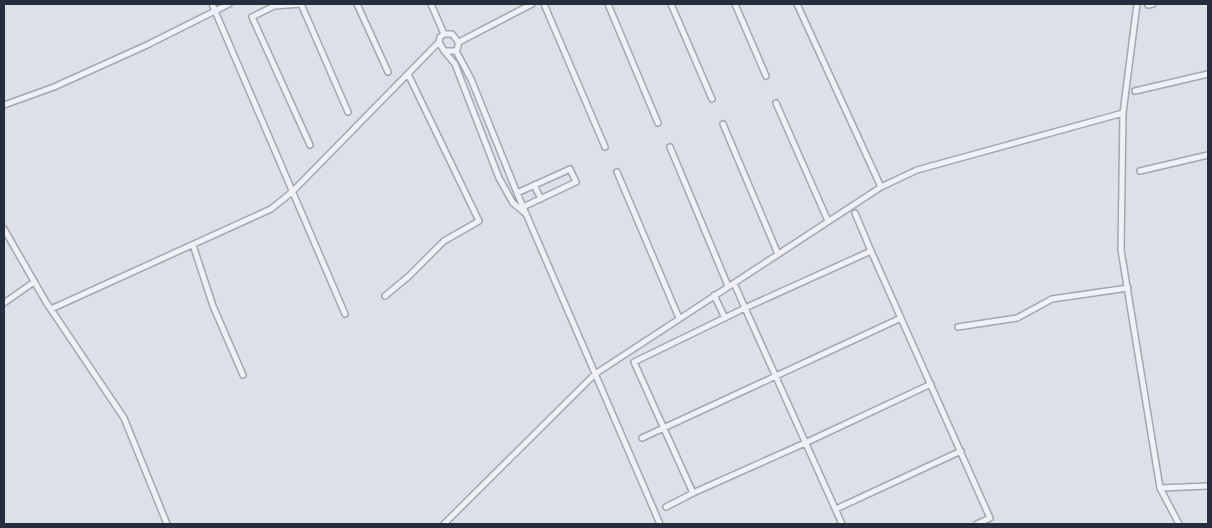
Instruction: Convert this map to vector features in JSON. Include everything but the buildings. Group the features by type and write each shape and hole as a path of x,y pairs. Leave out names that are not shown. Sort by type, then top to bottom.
{"street":[{"path":"212,4 345,314"},
{"path":"4,105 54,87 229,4"},
{"path":"310,145 252,17 274,6 301,4 348,112"},
{"path":"357,4 388,72"},
{"path":"431,4 444,34"},
{"path":"459,42 532,4"},
{"path":"544,4 605,147"},
{"path":"608,4 658,123"},
{"path":"671,4 712,99"},
{"path":"735,4 766,76"},
{"path":"797,4 881,186"},
{"path":"1137,4 1123,113 1121,250 1160,488 1179,524"},
{"path":"51,309 271,209 292,192 408,74 439,42 440,37 444,34 452,34 459,42 459,47 456,51"},
{"path":"439,42 455,64 499,178 513,203 526,214"},
{"path":"444,51 456,51"},
{"path":"456,51 471,79 523,208 660,524"},
{"path":"385,296 409,276 444,241 479,220 408,74"},
{"path":"1135,91 1208,74"},
{"path":"776,103 828,221"},
{"path":"444,524 595,374 881,186 917,170 1123,113"},
{"path":"723,124 778,254"},
{"path":"670,147 728,286"},
{"path":"1140,171 1208,155"},
{"path":"517,193 570,169 576,182 523,208"},
{"path":"617,172 679,318"},
{"path":"534,185 541,199"},
{"path":"855,213 993,524"},
{"path":"4,230 51,309 124,418 167,524"},
{"path":"193,245 213,306 243,375"},
{"path":"693,493 634,362 745,308 871,251"},
{"path":"4,303 34,282"},
{"path":"734,282 842,524"},
{"path":"958,326 1016,318 1052,299 1128,288"},
{"path":"714,295 725,318"},
{"path":"642,438 901,318"},
{"path":"666,507 931,384"},
{"path":"836,510 961,451"},
{"path":"1160,488 1208,486"},
{"path":"977,524 990,518"}]}
